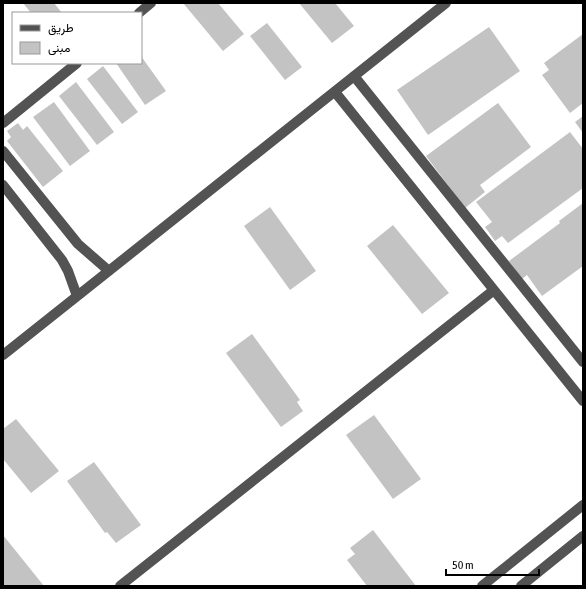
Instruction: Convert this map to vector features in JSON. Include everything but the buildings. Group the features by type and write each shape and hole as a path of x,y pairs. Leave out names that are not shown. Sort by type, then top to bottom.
{"lane":[{"path":"140,12 151,3"},
{"path":"3,355 446,3"},
{"path":"3,122 76,64"},
{"path":"354,76 583,362"},
{"path":"335,92 583,401"},
{"path":"3,151 78,244 108,271"},
{"path":"3,185 62,260 71,277 77,296"},
{"path":"120,586 494,290"},
{"path":"482,586 583,505"},
{"path":"521,586 583,536"}]}
